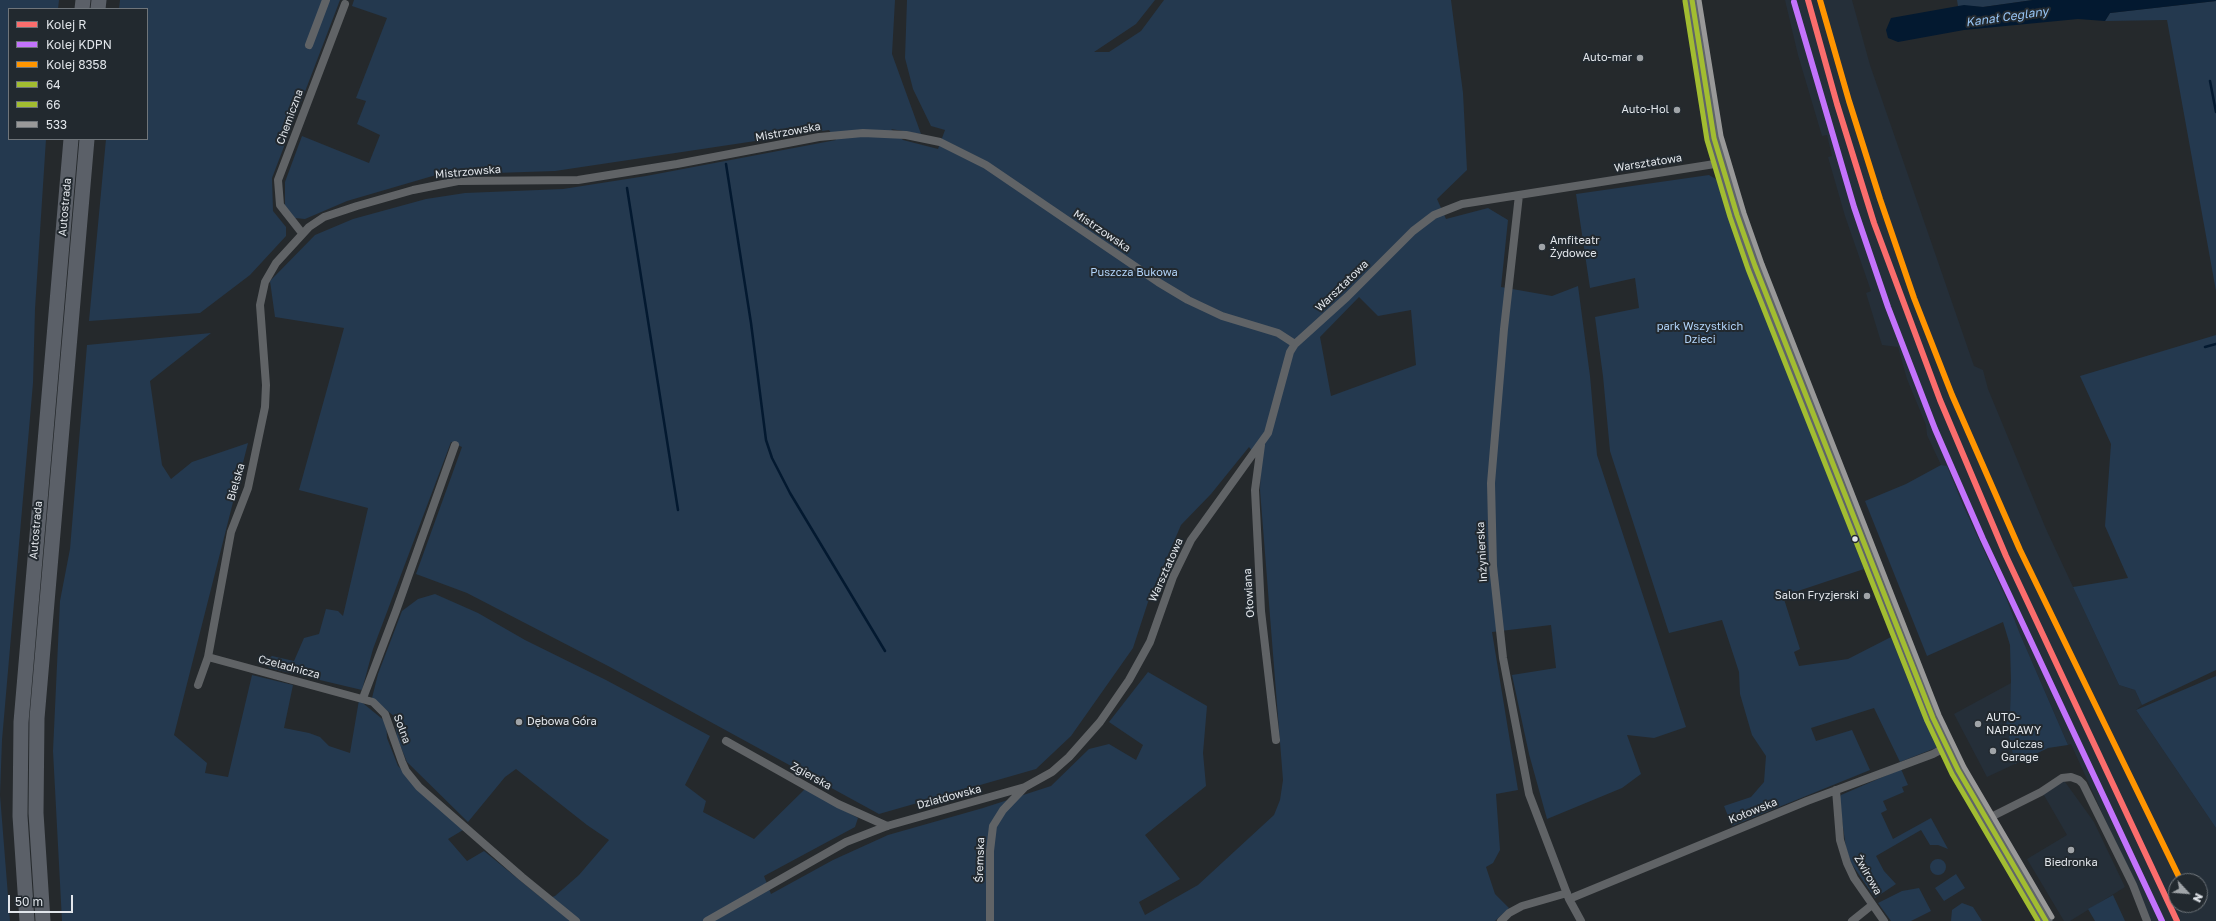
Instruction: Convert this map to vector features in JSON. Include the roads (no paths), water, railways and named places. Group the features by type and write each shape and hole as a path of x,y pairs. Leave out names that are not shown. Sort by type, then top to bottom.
{"highway":[{"name":"Autostrada","path":"27,921 20,816 21,722 71,140"},
{"name":"Autostrada","path":"43,921 36,813 37,718 87,140"}],"main road":[{"path":"1692,0 1712,124 1721,163 1748,248 1946,747 2046,921"}],"street":[{"path":"309,45 326,0"},
{"name":"Chemiczna","path":"302,233 280,206 278,199 278,180 345,4"},
{"name":"Mistrzowska","path":"265,282 276,264 302,233 320,219 347,209 440,184 500,179 578,180 825,136 863,132 906,135 940,142 986,165 1163,285 1222,316 1278,333 1295,344"},
{"name":"Warsztatowa","path":"1150,642 1173,577 1191,540 1261,444 1272,421 1286,364 1295,344 1347,297 1413,231 1434,215 1462,204 1721,163"},
{"name":"Inżynierska","path":"1519,195 1504,329 1491,483 1493,566 1503,658 1529,794 1568,896 1581,921"},
{"name":"Bielska","path":"198,685 208,657 232,532 248,488 266,401 260,310 265,282"},
{"name":"Ołowiana","path":"1261,444 1255,490 1261,611 1276,740"},
{"path":"363,698 455,445"},
{"name":"Działdowska","path":"707,921 846,842 887,826 1025,787 1052,772 1084,742 1129,680 1150,642"},
{"name":"Czeladnicza","path":"208,657 363,698"},
{"name":"Solna","path":"363,698 373,702 385,714 406,771 422,790 522,877 576,921"},
{"name":"Zgierska","path":"726,741 838,804 887,826"},
{"name":"Kołowska","path":"1501,921 1509,912 1522,906 1568,896 1836,790 1933,754 1946,747"},
{"path":"1987,819 2041,792 2062,778 2071,777 2079,780 2083,784 2133,885 2147,921"},
{"name":"Śremska","path":"990,921 990,851 993,826 1003,810 1025,787"},
{"name":"Żwirowa","path":"1836,790 1840,840 1847,863 1872,905 1884,921"},
{"path":"1852,921 1872,905"}],"water":[{"name":"Kanał Ceglany","path":"2033,0 2216,1 2110,13 2105,21 2078,19 1964,30 1898,42 1888,38 1886,30 1891,18 1964,5 1983,7"}],"waterway":[{"path":"2210,81 2216,112"},
{"path":"726,164 751,323 766,440 772,458 790,493 885,651"},
{"path":"627,188 678,510"},
{"path":"2205,347 2216,344"}],"rail line":[{"name":"R","path":"1808,0 1837,104 1874,223 1940,400 2006,556 2177,921"},
{"name":"8358","path":"1820,0 1849,101 1880,199 1914,298 1952,395 2020,550 2177,873"},
{"name":"KDPN","path":"1794,2 1854,207 1888,307 1935,429 1983,539 2162,921"}],"place":[{"name":"Auto-mar","path":"1640,58"},
{"name":"Auto-Hol","path":"1677,110"},
{"name":"Amfiteatr Żydowce","path":"1542,247"},
{"name":"Salon Fryzjerski","path":"1867,596"},
{"name":"Dębowa Góra","path":"519,722"},
{"name":"AUTO- NAPRAWY","path":"1978,724"},
{"name":"Qulczas Garage","path":"1993,751"},
{"name":"Biedronka","path":"2071,850"}],"park label":[{"name":"Puszcza Bukowa","path":"1134,273"},
{"name":"park Wszystkich Dzieci","path":"1700,333"}]}
